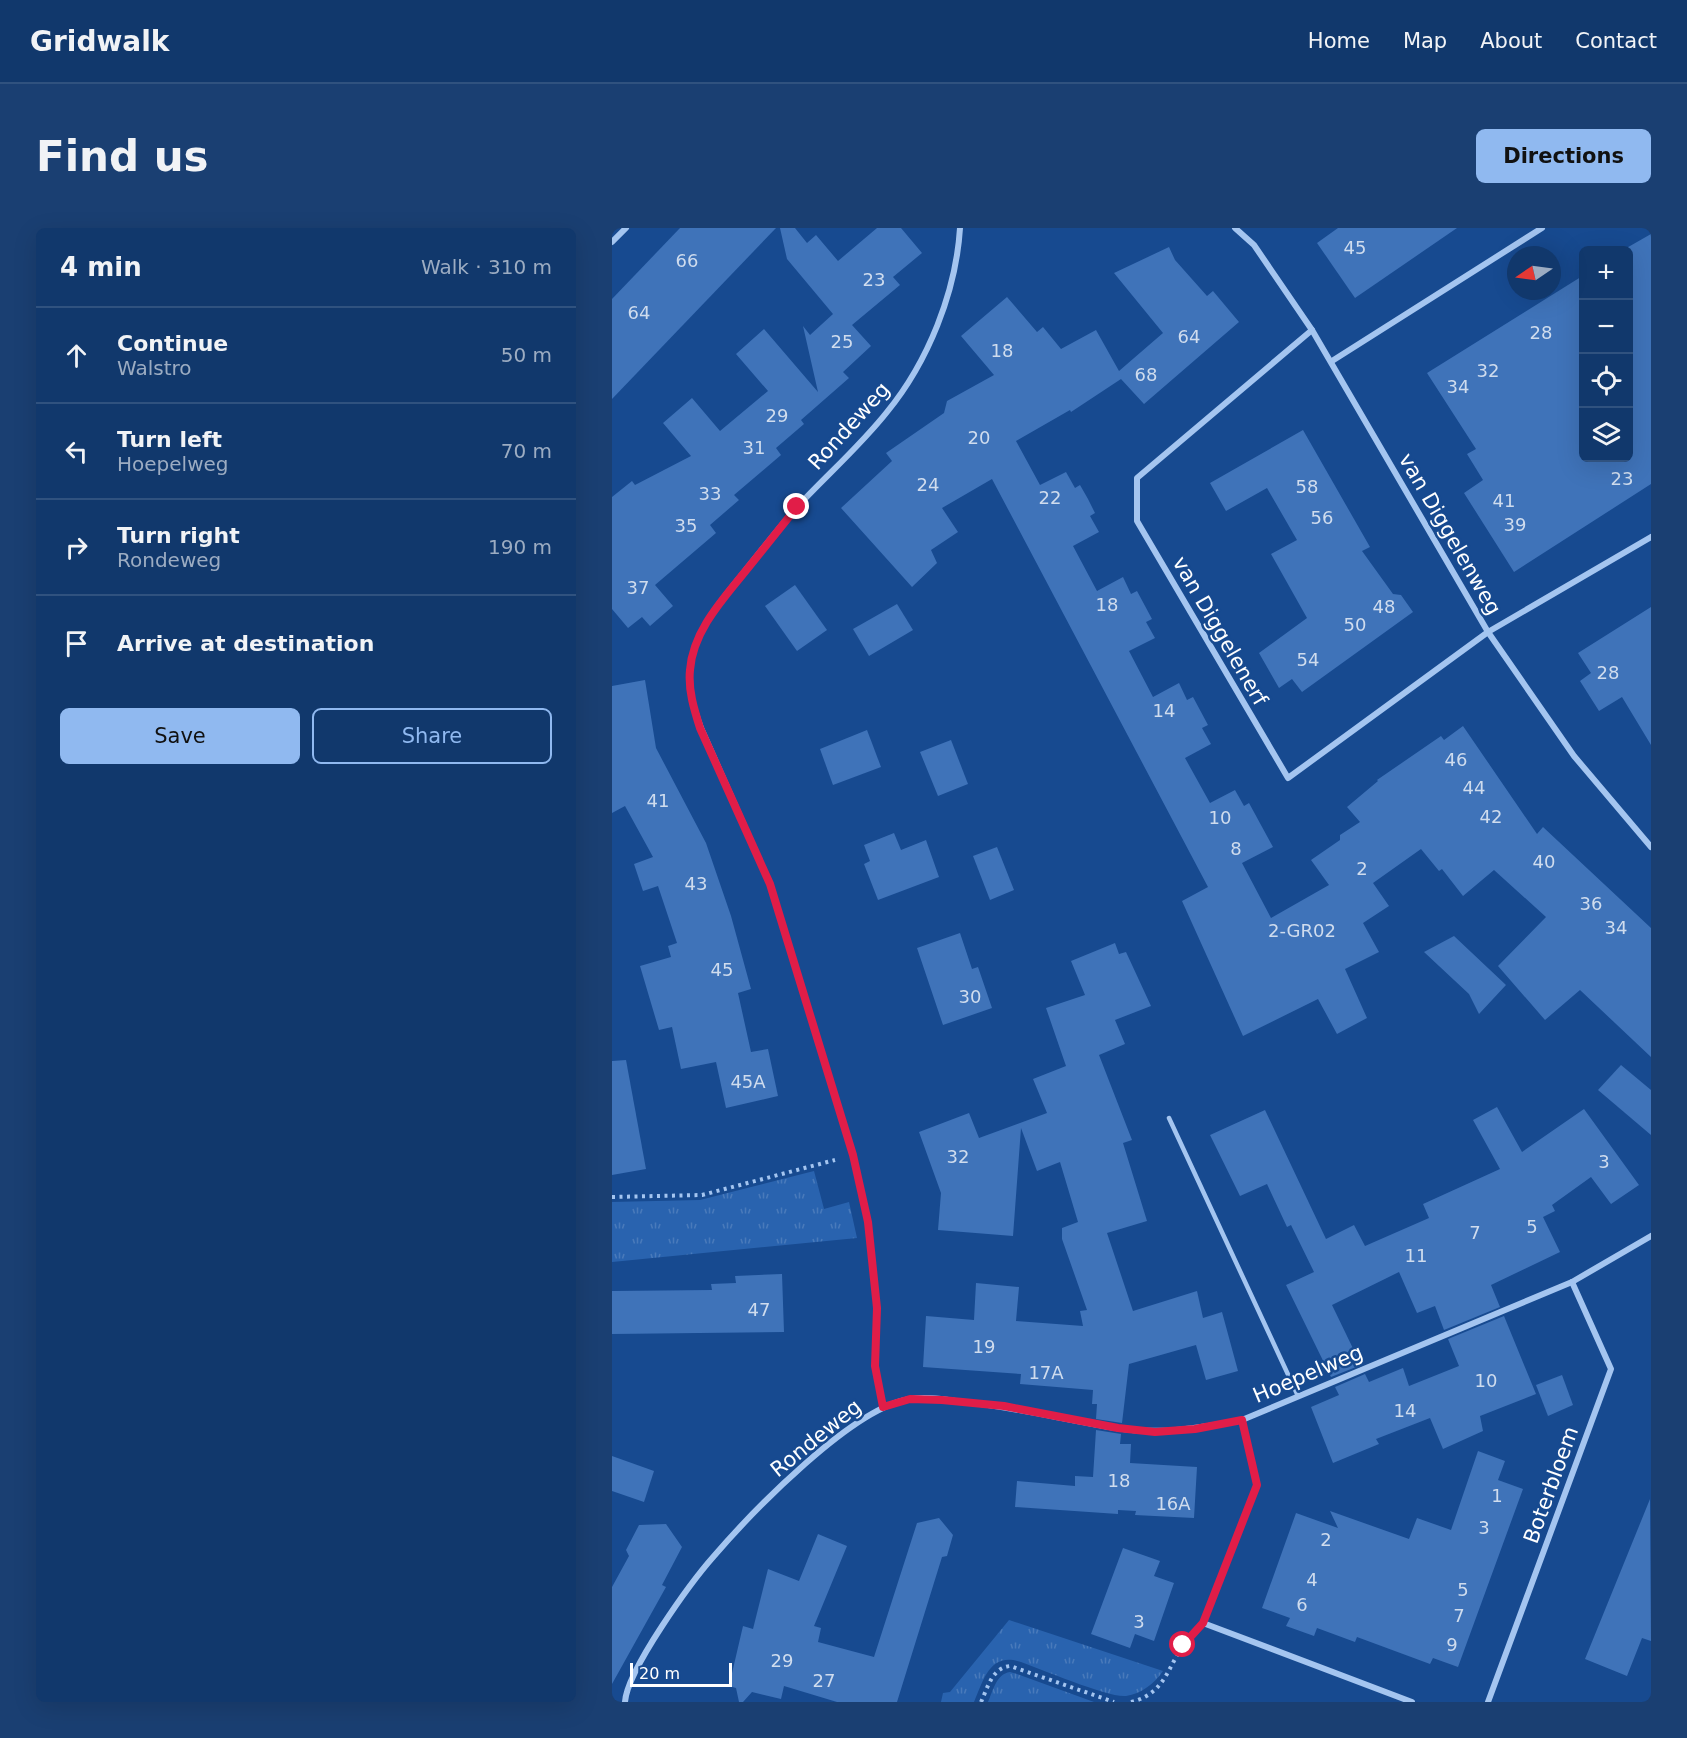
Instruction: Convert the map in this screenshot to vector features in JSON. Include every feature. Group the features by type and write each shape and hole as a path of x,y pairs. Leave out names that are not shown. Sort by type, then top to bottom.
{"street":[{"path":"612,242 627,228"},
{"name":"Rondeweg","path":"625,1702 635,1672 659,1631 709,1561 734,1532 797,1470 856,1423 883,1407 875,1366 877,1308 868,1222 853,1155 770,884 700,728 692,704 690,669 698,637 719,604 797,507 887,413 913,377 933,338 958,258 960,228"},
{"name":"van Diggelenweg","path":"1235,228 1254,245 1332,361 1488,632 1574,756 1651,847"},
{"path":"1332,361 1542,228"},
{"name":"van Diggelenerf","path":"1312,330 1137,478 1137,521 1288,778 1488,632"},
{"path":"1488,632 1651,537"},
{"name":"Hoepelweg","path":"883,1407 910,1399 942,1400 1004,1406 1118,1428 1155,1432 1195,1429 1242,1420 1572,1282 1651,1236"},
{"name":"Boterbloem","path":"1488,1702 1611,1369 1572,1282"},
{"path":"1242,1420 1257,1485 1203,1623 1412,1702"}],"lane":[{"path":"1169,1118 1298,1396"}],"path":[{"path":"612,1197 702,1195 853,1155"},
{"path":"1131,1702 1151,1693 1165,1679 1183,1645 1203,1623"},
{"path":"981,1702 994,1674 1001,1667 1010,1666 1114,1702"}],"green space":[{"path":"814,1171 824,1209 849,1202 857,1238 612,1262 612,1202 700,1200"},
{"path":"1009,1620 1163,1671 1147,1687 1126,1696 1105,1693 1021,1662 1002,1661 995,1664 985,1677 974,1702 941,1702 943,1693 950,1692"},
{"path":"1010,1672 1094,1702 988,1702 998,1679"}],"building":[{"path":"680,228 776,228 612,399 612,299"},
{"path":"780,228 795,228 807,243 816,235 838,261 877,228 901,228 922,253 893,277 900,285 852,325 871,346 843,372 849,378 801,420 804,424 776,448 781,455 734,495 739,500 710,525 716,533 655,585 673,606 650,626 642,617 628,628 612,609 612,497 632,481 635,485 691,456 663,423 692,398 720,431 768,391 736,354 764,329 818,392 803,326 810,335 833,314 787,259"},
{"path":"1338,228 1457,228 1355,298 1317,243"},
{"path":"1651,234 1651,484 1514,572 1464,493 1483,480 1467,454 1476,449 1427,373 1544,300 1561,300 1561,289 1579,278 1579,462 1633,462 1633,246 1630,246"},
{"path":"1169,247 1175,260 1207,296 1213,291 1239,322 1144,404 1121,379 1071,412 1070,410 1016,441 1040,485 1066,472 1075,488 1080,485 1088,499 1095,513 1090,516 1099,532 1073,546 1097,591 1123,577 1131,594 1137,591 1152,619 1146,622 1155,638 1129,651 1153,697 1179,683 1187,700 1193,697 1208,725 1202,728 1211,744 1185,758 1210,803 1235,790 1244,806 1249,803 1273,847 1242,863 1271,918 1329,885 1311,860 1340,840 1340,835 1360,822 1347,807 1377,780 1441,736 1444,740 1463,726 1537,834 1543,827 1651,928 1651,1057 1580,990 1545,1020 1498,966 1546,917 1494,870 1463,896 1442,869 1439,871 1421,849 1373,883 1389,906 1363,923 1379,952 1345,969 1367,1018 1337,1034 1318,999 1243,1036 1182,901 1208,887 992,479 942,508 958,532 931,550 937,563 912,587 841,508 892,461 886,453 944,413 947,401 994,375 961,336 1007,297 1037,332 1043,327 1061,349 1096,330 1119,371 1163,333 1114,273"},
{"path":"1303,430 1370,547 1362,551 1393,594 1401,595 1413,612 1302,692 1292,679 1279,688 1259,653 1307,618 1271,554 1297,540 1267,488 1226,511 1210,483"},
{"path":"795,585 827,630 797,651 765,606"},
{"path":"897,604 913,630 869,656 853,629"},
{"path":"1651,607 1651,745 1622,697 1599,711 1580,681 1591,673 1578,653"},
{"path":"645,680 656,748 706,843 731,916 751,989 738,993 751,1052 768,1049 778,1096 726,1108 716,1062 681,1069 672,1027 659,1030 640,966 671,957 668,946 677,943 658,886 643,891 634,864 653,857 625,806 612,813 612,686"},
{"path":"867,730 881,767 833,785 820,749"},
{"path":"951,740 968,784 938,796 920,752"},
{"path":"894,833 901,850 926,840 939,877 878,900 864,864 870,861 864,845"},
{"path":"997,847 1014,890 990,900 973,856"},
{"path":"960,933 972,969 978,967 992,1008 943,1025 917,948"},
{"path":"1454,936 1506,985 1479,1014 1469,994 1424,952"},
{"path":"1115,943 1119,954 1126,952 1151,1006 1115,1020 1125,1044 1099,1055 1132,1140 1123,1143 1147,1221 1107,1233 1133,1311 1197,1291 1203,1318 1222,1312 1238,1371 1206,1380 1196,1345 1129,1364 1122,1423 1096,1419 1097,1404 1092,1404 1093,1390 1020,1384 1021,1374 923,1367 926,1316 974,1320 976,1283 1019,1287 1016,1321 1083,1326 1080,1311 1087,1310 1062,1239 1062,1228 1078,1222 1060,1162 1037,1171 1021,1128 1013,1236 938,1230 941,1193 919,1132 969,1113 979,1138 1047,1113 1033,1079 1066,1066 1046,1008 1085,995 1071,961"},
{"path":"626,1060 646,1169 612,1175 612,1061"},
{"path":"1621,1065 1651,1090 1651,1135 1598,1090"},
{"path":"1497,1107 1522,1152 1584,1109 1639,1185 1611,1204 1591,1177 1552,1205 1555,1211 1543,1217 1560,1252 1491,1285 1500,1307 1444,1330 1435,1306 1417,1313 1399,1272 1332,1305 1361,1365 1331,1377 1286,1285 1314,1272 1291,1225 1287,1227 1267,1184 1240,1196 1210,1135 1265,1110 1326,1239 1354,1225 1365,1246 1429,1218 1423,1204 1500,1169 1473,1120"},
{"path":"782,1274 784,1332 612,1334 612,1291 712,1290 711,1284 736,1283 735,1276"},
{"path":"1504,1316 1536,1394 1480,1416 1483,1431 1443,1449 1430,1418 1376,1439 1379,1444 1333,1463 1311,1407 1339,1395 1335,1387 1365,1374 1369,1382 1403,1368 1409,1386 1459,1366 1448,1339"},
{"path":"1562,1375 1573,1405 1548,1416 1536,1385"},
{"path":"1096,1430 1121,1434 1120,1444 1131,1444 1130,1463 1197,1467 1194,1518 1135,1515 1136,1511 1118,1510 1118,1514 1015,1507 1017,1481 1075,1486 1075,1476 1093,1477"},
{"path":"1478,1451 1505,1461 1498,1480 1523,1489 1458,1667 1433,1658 1430,1664 1357,1637 1355,1642 1317,1628 1314,1636 1286,1626 1290,1618 1262,1608 1296,1513 1338,1528 1330,1511 1409,1539 1417,1518 1451,1530"},
{"path":"612,1456 654,1471 644,1502 612,1491"},
{"path":"1650,1499 1651,1641 1642,1638 1627,1676 1585,1659"},
{"path":"939,1518 953,1535 947,1556 942,1557 897,1702 837,1702 784,1686 781,1699 752,1692 743,1702 739,1702 736,1688 729,1686 743,1626 753,1629 768,1569 799,1581 818,1534 847,1546 814,1626 821,1628 818,1642 874,1657 917,1523"},
{"path":"666,1524 682,1547 662,1585 666,1587 612,1684 612,1587 629,1556 626,1550 639,1525"},
{"path":"1123,1548 1160,1561 1154,1576 1174,1583 1154,1641 1135,1634 1130,1648 1091,1634"}],"route":[{"path":"797,507 719,604 698,637 690,669 692,704 700,728 770,884 853,1155 868,1222 877,1308 875,1366 883,1407 910,1399 942,1400 1004,1406 1118,1428 1155,1432 1195,1429 1242,1420 1257,1485 1203,1623 1183,1645"}]}
